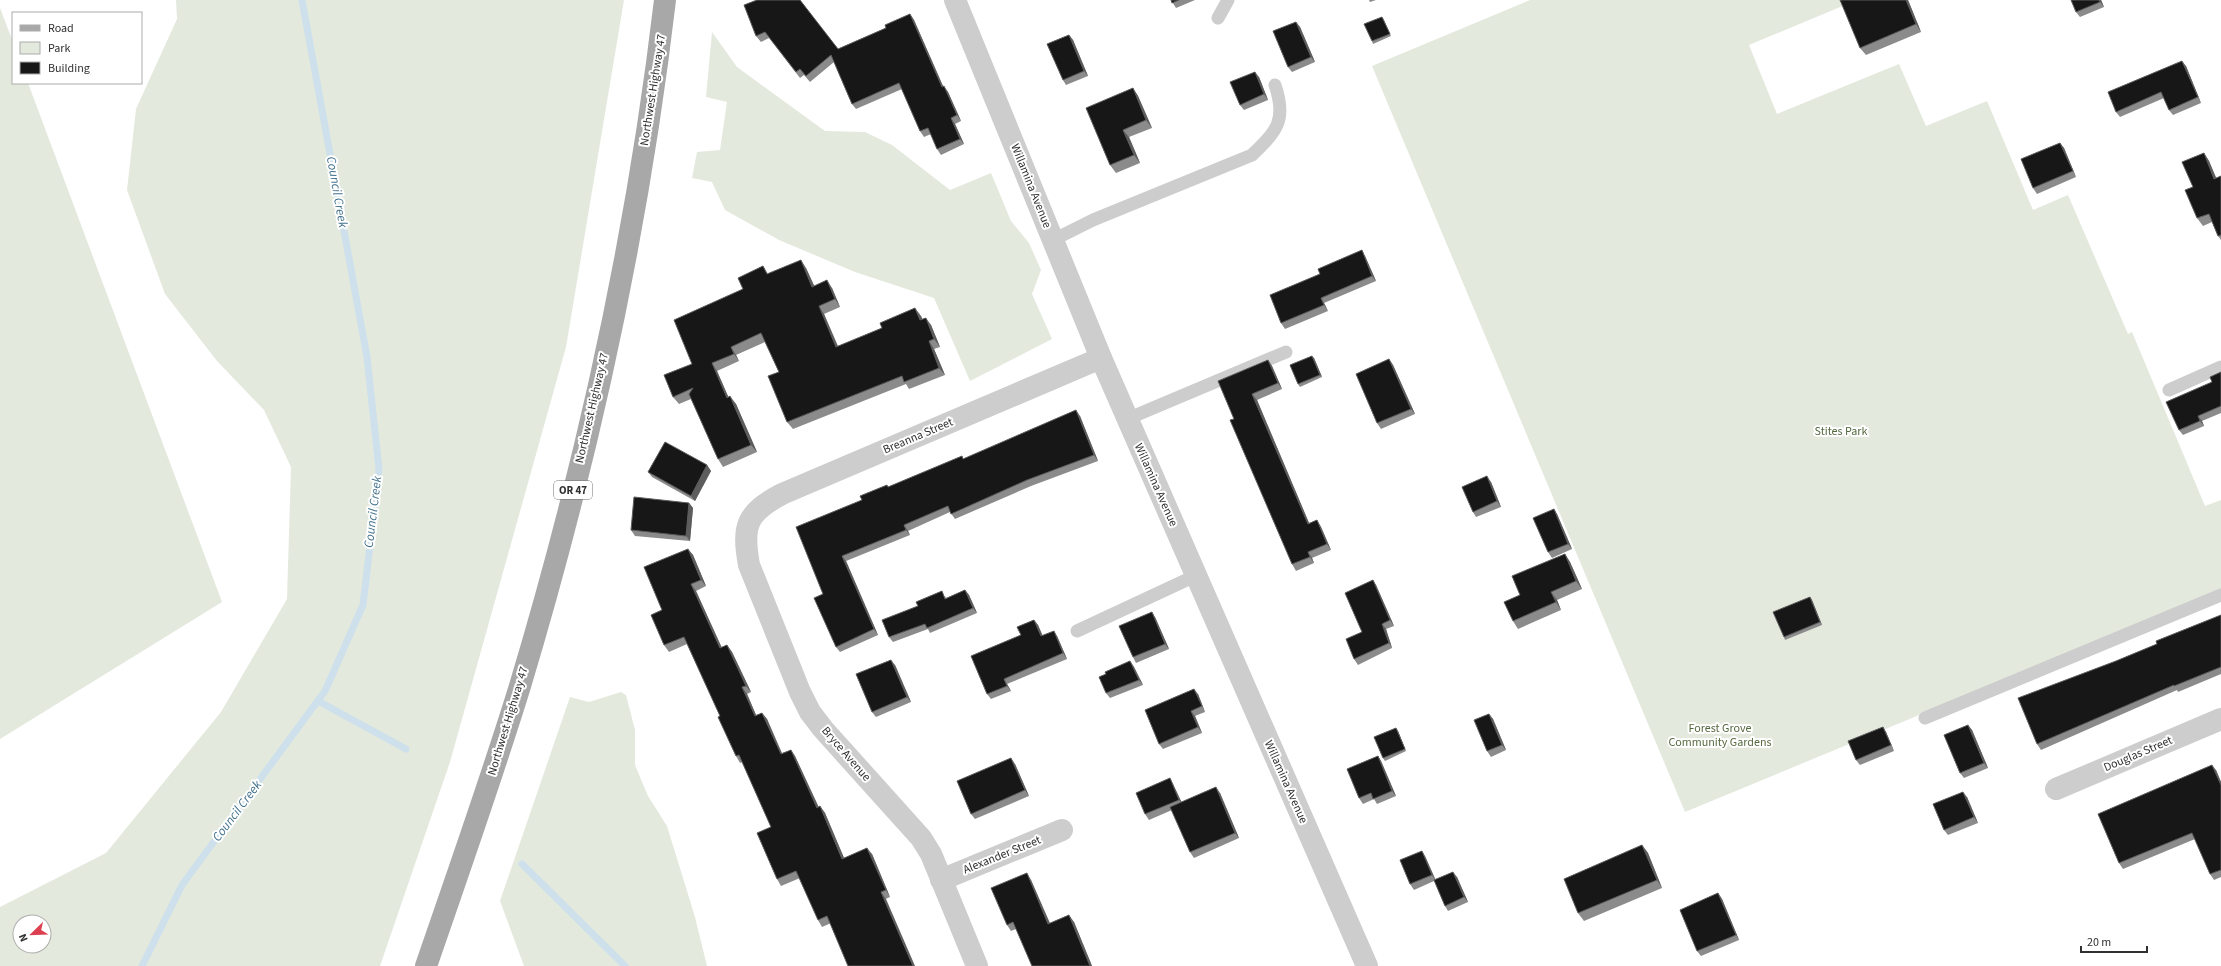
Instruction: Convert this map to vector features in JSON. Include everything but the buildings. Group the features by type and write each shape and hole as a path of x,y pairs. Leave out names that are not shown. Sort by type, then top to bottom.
{"main road":[{"name":"Northwest Highway 47","path":"426,966 518,693 569,507 591,417 628,241 660,48 665,0"}],"street":[{"name":"Willamina Avenue","path":"955,0 1127,419 1367,966"},
{"name":"Breanna Street","path":"746,528 756,512 765,503 782,494 1101,358"},
{"name":"Bryce Avenue","path":"746,528 745,545 749,566 800,692 810,712 823,729 921,838 931,854 977,966"},
{"name":"Douglas Street","path":"2056,789 2221,719"},
{"name":"Alexander Street","path":"942,880 1062,830"}],"lane":[{"path":"1218,18 1228,0"},
{"path":"1053,240 1100,217 1252,155 1268,139 1280,120 1280,100 1275,85"},
{"path":"1127,419 1286,352"},
{"path":"2169,390 2221,367"},
{"path":"1077,631 1195,576"},
{"path":"1925,718 2221,595"}],"green space":[{"path":"176,0 624,0 566,347 450,762 380,966 0,966 0,907 106,853 221,712 287,599 291,467 264,410 217,361 165,294 127,190 136,109 177,19"},
{"name":"Stites Park","path":"1530,0 1857,0 1749,45 1777,114 1899,64 1926,126 1987,101 2033,210 2068,195 2128,334 2132,332 2205,506 2221,500 2221,590 1685,812 1372,66"},
{"path":"0,8 12,39 12,84 28,84 222,602 0,739"},
{"path":"712,32 737,67 825,131 865,132 892,145 950,190 991,173 1011,221 1029,243 1041,270 1032,294 1052,339 970,381 934,298 855,272 779,240 725,210 712,182 692,178 697,152 720,150 727,102 706,97"},
{"path":"621,692 626,695 635,730 635,765 648,796 667,826 695,917 707,966 524,966 500,901 570,697 589,702"}],"waterway":[{"name":"Council Creek","path":"142,966 182,885 325,691 363,605 379,469 367,357 302,0"},
{"path":"318,701 406,749"},
{"path":"522,864 625,966"}],"park label":[{"name":"Forest Grove Community Gardens","path":"1720,735"}]}
